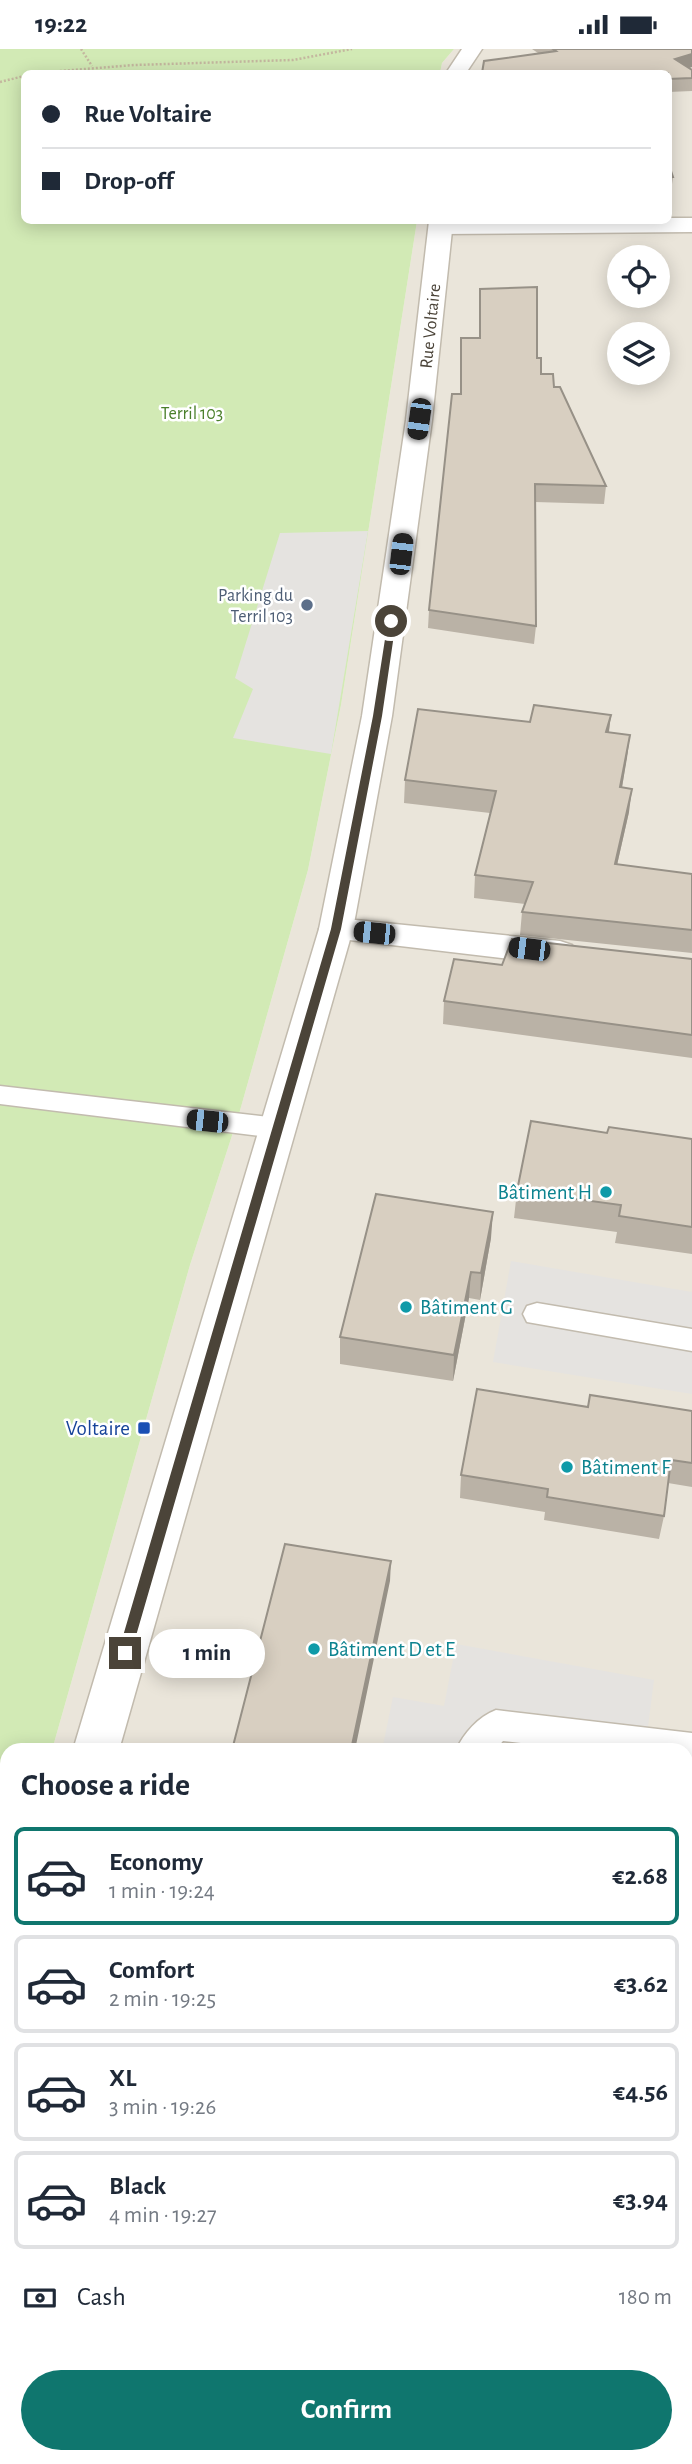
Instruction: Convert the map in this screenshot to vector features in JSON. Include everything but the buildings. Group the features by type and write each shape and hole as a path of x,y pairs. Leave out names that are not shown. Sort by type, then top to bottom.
{"street":[{"path":"458,70 472,49"},
{"path":"441,224 692,225"},
{"name":"Rue Voltaire","path":"98,1743 336,929 381,690 419,419 441,224"},
{"path":"336,929 597,957"}],"lane":[{"path":"0,1095 277,1128"},
{"path":"537,1314 692,1340"},
{"path":"479,1743 496,1725 649,1743"}],"path":[{"path":"81,49 93,67"},
{"path":"64,70 272,62 335,54 352,49"},
{"path":"0,82 21,77"}],"shaded area":[{"path":"454,49 692,49 692,1743 54,1743 190,1265 239,1114 308,870 341,705 417,224 672,224 672,70 441,70 442,63"},
{"name":"Parking du Terril 103","path":"368,531 331,754 233,738 253,689 235,678 280,533"},
{"path":"511,1261 692,1292 692,1394 493,1362"},
{"path":"456,1644 654,1680 646,1743 383,1743 393,1697 444,1706"}],"green space":[{"name":"Terril 103","path":"0,49 454,49 442,63 441,70 21,70 21,224 417,224 341,705 308,870 239,1114 190,1265 54,1743 0,1743"}],"place":[{"name":"Parking du Terril 103","path":"307,605"},
{"name":"Bâtiment H","path":"606,1192"},
{"name":"Bâtiment G","path":"406,1307"},
{"name":"Voltaire","path":"144,1428"},
{"name":"Bâtiment F","path":"567,1467"},
{"name":"Bâtiment D et E","path":"314,1649"}],"route":[{"path":"125,1653 336,929 377,716 391,621"}]}
